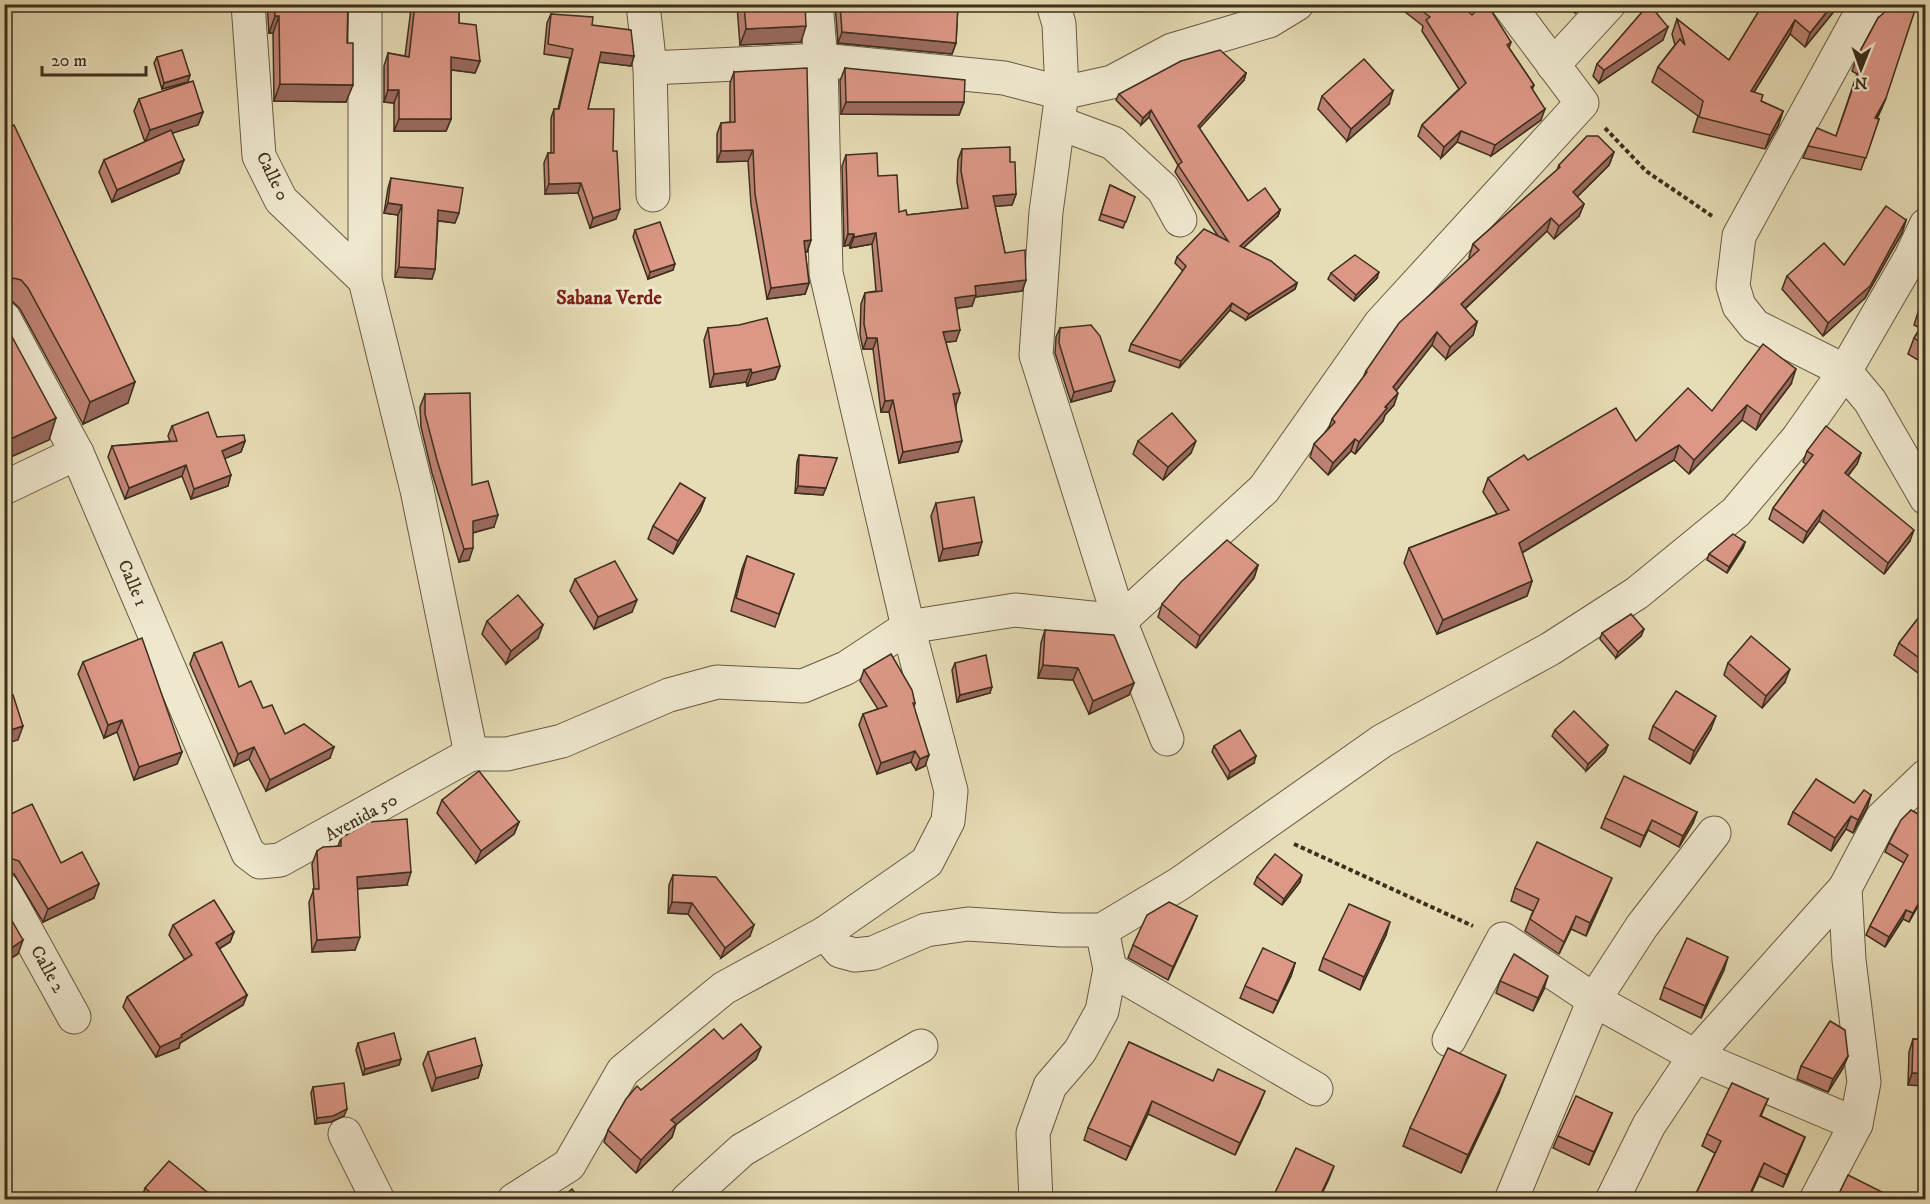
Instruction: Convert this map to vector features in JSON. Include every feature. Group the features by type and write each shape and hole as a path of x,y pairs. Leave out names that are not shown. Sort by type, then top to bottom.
{"street":[{"name":"Calle 0","path":"248,4 259,156 281,200 364,280"},
{"path":"365,4 364,280 417,490 471,754 507,754 562,741 669,695 717,682 803,686 846,668 908,627 1015,610 1120,621 1264,489 1380,324 1582,103 1508,4"},
{"path":"643,4 650,68 653,195"},
{"path":"514,1200 569,1165 623,1071 724,988 825,933 927,862 948,821 951,791 908,627 826,273 821,60 816,4"},
{"path":"1053,4 1059,24 1060,108 1046,212 1036,355 1120,621 1167,739"},
{"path":"1060,108 1172,50 1269,21 1297,4"},
{"path":"1553,64 1609,4"},
{"path":"1862,9 1739,236 1733,286 1739,306 1755,326 1845,371 1870,401 1926,498"},
{"path":"650,68 821,60 1004,78 1060,108 1113,143 1163,189 1180,220"},
{"path":"825,933 840,951 855,955 873,953 926,930 968,924 1061,930 1102,930 1179,884 1382,741 1551,649 1636,593 1736,512 1798,438 1845,371 1911,257 1926,225"},
{"name":"Calle 1","path":"4,318 77,453 248,853"},
{"path":"4,488 77,453"},
{"name":"Avenida 50","path":"248,853 260,862 280,861 471,754"},
{"path":"1612,1200 1649,1125 1695,1056 1845,888 1882,818 1926,776"},
{"path":"1511,1200 1594,1000 1642,926 1714,833"},
{"path":"1816,1200 1856,1124 1864,1082 1849,960 1845,888"},
{"name":"Calle 2","path":"4,890 74,1017"},
{"path":"1036,1200 1033,1133 1050,1086 1080,1051 1102,1011 1110,969 1102,930"},
{"path":"1449,1040 1503,939 1594,1000 1695,1056 1856,1124"},
{"path":"1110,969 1316,1089"},
{"path":"687,1200 742,1150 921,1046"},
{"path":"345,1134 378,1200"}],"path":[{"path":"1582,103 1646,171 1739,236"},
{"path":"1260,826 1320,858 1503,939"}],"building":[{"path":"274,4 348,4 347,43 353,43 353,85 280,84 279,16 275,16"},
{"path":"415,4 459,4 459,23 476,25 480,61 451,57 451,119 399,119 399,90 388,90 388,53 409,57"},
{"path":"744,4 805,4 806,26 746,29"},
{"path":"840,4 958,4 956,43 842,32"},
{"path":"1413,4 1442,4 1444,7 1448,4 1461,4 1472,15 1482,4 1487,4 1511,42 1507,45 1534,85 1531,87 1545,109 1495,145 1461,131 1444,147 1422,125 1466,83 1426,20 1430,17"},
{"path":"1649,4 1668,27 1604,70 1597,64"},
{"path":"1763,4 1833,4 1810,33 1795,20 1751,91 1763,95 1761,101 1783,111 1770,135 1699,117 1703,101 1658,67 1680,39 1685,45 1677,19 1729,60"},
{"path":"1894,4 1917,4 1886,98 1875,118 1879,119 1866,158 1808,146 1817,128 1836,136 1862,62 1856,59 1878,18"},
{"path":"551,14 593,17 592,25 631,30 634,56 601,52 588,109 614,109 613,151 617,151 620,209 593,218 581,183 549,184 548,153 554,153 554,109 559,109 573,49 548,44"},
{"path":"182,50 190,75 164,83 157,57"},
{"path":"1220,50 1246,73 1198,126 1248,201 1265,188 1280,210 1240,246 1271,261 1297,283 1249,314 1232,303 1181,361 1131,344 1186,266 1177,257 1204,229 1228,241 1178,165 1182,162 1151,110 1143,118 1119,94 1181,61"},
{"path":"1364,59 1393,91 1351,129 1322,96"},
{"path":"807,68 811,240 804,241 809,283 771,288 755,194 753,150 721,151 721,123 735,122 734,72"},
{"path":"845,68 965,80 964,102 846,102"},
{"path":"193,81 203,112 150,130 139,99"},
{"path":"14,125 135,382 90,402 28,288 21,280 13,278 4,280 4,130"},
{"path":"171,130 184,160 117,190 104,160"},
{"path":"1587,136 1598,136 1614,152 1573,192 1584,204 1559,226 1551,218 1461,304 1477,322 1450,347 1437,332 1393,387 1398,393 1385,407 1387,408 1359,442 1355,439 1333,463 1314,444 1335,422 1332,419 1367,372 1399,323 1479,250 1473,244 1560,167 1559,165"},
{"path":"1010,147 1010,162 1015,162 1016,194 993,196 1005,253 1025,250 1026,280 975,286 976,295 955,298 960,330 943,332 960,393 953,394 962,441 903,452 893,400 885,401 877,338 867,338 864,324 865,293 882,291 876,233 854,237 854,234 848,234 846,155 877,153 878,176 897,175 899,212 906,210 907,215 968,208 961,171 962,149"},
{"path":"391,178 463,188 459,213 438,210 435,269 399,267 402,205 388,203"},
{"path":"1110,185 1135,197 1126,222 1101,214"},
{"path":"1886,206 1906,220 1870,286 1828,323 1787,276 1824,243 1844,265"},
{"path":"660,222 675,264 650,272 635,230"},
{"path":"1355,255 1379,272 1356,295 1331,273"},
{"path":"1926,296 1926,312 1919,309"},
{"path":"767,318 780,366 752,373 751,369 714,374 708,328 739,325"},
{"path":"1926,320 1926,346 1914,338"},
{"path":"4,322 56,418 4,442"},
{"path":"1091,325 1100,336 1115,381 1074,392 1059,343 1060,328"},
{"path":"1763,344 1796,369 1761,415 1747,405 1694,460 1679,445 1519,543 1532,581 1443,620 1409,548 1509,510 1488,478 1524,455 1528,460 1616,408 1636,441 1688,388 1712,411"},
{"path":"470,393 472,485 488,481 498,515 473,521 473,548 464,549 425,414 425,394"},
{"path":"208,412 217,437 244,435 245,441 222,451 231,475 194,489 186,465 129,488 112,446 177,441 172,426"},
{"path":"1172,413 1196,441 1168,467 1138,441"},
{"path":"1826,426 1861,453 1845,473 1914,530 1888,563 1823,510 1807,532 1773,508 1813,455 1807,451"},
{"path":"799,455 837,458 826,488 798,486"},
{"path":"680,483 705,498 678,541 653,526"},
{"path":"974,497 982,542 943,549 936,503"},
{"path":"1733,534 1745,542 1729,567 1709,554"},
{"path":"1227,540 1258,565 1200,636 1162,604 1181,582"},
{"path":"747,556 794,574 779,614 736,598"},
{"path":"615,561 637,600 598,617 575,579"},
{"path":"518,595 543,625 511,651 487,621"},
{"path":"1926,608 1926,663 1899,643"},
{"path":"1631,614 1644,629 1618,652 1602,633"},
{"path":"1045,630 1114,635 1134,683 1093,701 1078,668 1043,665"},
{"path":"1751,636 1790,669 1766,696 1728,663"},
{"path":"142,638 182,752 139,767 122,720 108,725 83,662"},
{"path":"222,642 239,687 251,681 263,708 272,705 285,734 304,724 334,747 270,780 254,747 238,754 194,653"},
{"path":"891,654 912,690 915,703 913,703 929,755 920,759 915,751 881,763 863,714 887,706 864,670"},
{"path":"986,655 992,687 960,695 955,663"},
{"path":"1676,691 1716,716 1694,751 1653,726"},
{"path":"13,695 23,726 4,732 4,698"},
{"path":"1574,711 1608,745 1588,764 1555,730"},
{"path":"1240,730 1256,756 1230,772 1214,746"},
{"path":"479,771 519,822 481,851 442,800"},
{"path":"1624,776 1697,812 1683,836 1652,820 1644,836 1605,818"},
{"path":"1816,779 1854,803 1864,790 1871,795 1858,820 1851,816 1835,838 1793,812"},
{"path":"4,788 11,814 32,804 61,863 82,852 99,884 48,909 19,861 4,859"},
{"path":"1911,810 1926,817 1926,878 1921,884 1926,887 1926,890 1913,913 1906,910 1889,937 1870,926 1908,855 1889,843 1901,820"},
{"path":"407,819 411,872 357,877 360,937 317,940 313,889 319,889 317,851 323,847 341,846 341,838 369,822"},
{"path":"1537,842 1612,878 1590,923 1576,916 1564,942 1530,919 1539,899 1515,888"},
{"path":"1275,854 1302,875 1284,899 1257,877"},
{"path":"673,875 716,877 754,925 725,948 692,903 672,902"},
{"path":"214,900 234,932 216,943 247,995 181,1035 182,1037 160,1047 127,997 192,955 173,925"},
{"path":"1169,902 1197,916 1173,967 1133,945 1147,915"},
{"path":"1349,904 1390,922 1364,977 1323,958"},
{"path":"4,907 23,940 4,953"},
{"path":"1687,938 1728,957 1705,1006 1664,987"},
{"path":"1263,948 1295,963 1278,1001 1245,986"},
{"path":"1514,954 1548,976 1538,998 1500,981"},
{"path":"1830,1021 1845,1030 1848,1056 1833,1079 1801,1066"},
{"path":"741,1024 761,1047 671,1120 676,1124 641,1160 608,1130 626,1099 637,1086 641,1090 714,1029 723,1039"},
{"path":"394,1033 401,1059 365,1069 358,1043"},
{"path":"475,1038 482,1065 436,1078 428,1052"},
{"path":"1913,1039 1926,1040 1926,1073 1912,1073"},
{"path":"1129,1042 1213,1081 1218,1069 1265,1091 1240,1143 1152,1101 1131,1147 1088,1128"},
{"path":"1448,1048 1506,1075 1468,1155 1410,1128"},
{"path":"344,1083 347,1109 333,1116 317,1118 313,1087"},
{"path":"1732,1083 1768,1099 1760,1116 1805,1137 1787,1175 1764,1163 1747,1200 1693,1200 1721,1141 1707,1134"},
{"path":"1576,1096 1612,1113 1594,1152 1558,1136"},
{"path":"1296,1148 1334,1166 1318,1200 1277,1200 1273,1197"},
{"path":"169,1161 207,1192 194,1200 160,1200 145,1188"},
{"path":"1848,1175 1888,1195 1886,1200 1836,1200"},
{"path":"572,1189 580,1200 559,1200"}],"district":[{"name":"Sabana Verde","path":"609,297"}]}
